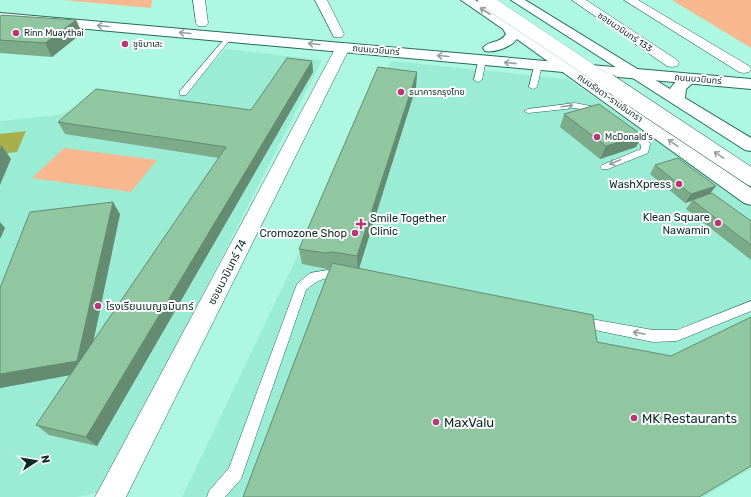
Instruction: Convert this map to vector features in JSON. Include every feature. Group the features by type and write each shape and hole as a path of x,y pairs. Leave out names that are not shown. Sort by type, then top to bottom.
{"main road":[{"path":"468,0 506,25 540,57"},
{"name":"ถนนรัชดา-รามอินทรา","path":"485,0 751,177"},
{"path":"504,0 751,160"},
{"path":"517,0 751,146"},
{"path":"0,5 308,32"},
{"path":"506,25 536,26 546,22 546,18"},
{"name":"ถนนนวมินทร์","path":"2,21 229,37 345,39"},
{"path":"490,48 508,42 513,34 506,25"},
{"name":"ถนนนวมินทร์","path":"323,33 345,39 482,60 540,57 611,59 748,70"},
{"name":"ถนนนวมินทร์","path":"474,46 540,57 566,68 751,84"},
{"path":"672,63 684,78 676,92 677,99"},
{"name":"ถนนรัชดา-รามอินทรา","path":"566,68 751,198"}],"street":[{"path":"199,0 202,23"},
{"path":"321,0 345,39"},
{"name":"ซอยนวมินทร์ 133","path":"578,0 672,63"},
{"path":"630,0 748,70"},
{"name":"ซอยนวมินทร์ 74","path":"110,497 345,39"}],"lane":[{"path":"183,93 229,37"},
{"path":"533,87 540,57"},
{"path":"478,80 482,60"},
{"path":"528,111 580,104 594,109 607,117"},
{"path":"605,167 645,151 646,144 620,126"},
{"path":"214,497 235,473 301,287 314,276 334,274 355,277"},
{"path":"571,321 653,336 677,335 751,306"}],"shaded area":[{"path":"63,0 152,0 151,8"},
{"path":"672,0 751,0 751,48"},
{"name":"โรงเรียนเบญจมินทร์","path":"226,49 322,60 102,492 77,497 0,497 0,121 58,115 86,105 171,105"},
{"path":"391,61 568,79 751,207 751,468 704,497 182,497"},
{"path":"26,131 17,152 0,154 0,134"},
{"path":"64,148 157,160 131,192 32,178"}],"building":[{"path":"1,15 76,20 45,43 0,40"},
{"path":"287,58 312,61 86,437 36,425 226,147 58,122 96,89 251,110"},
{"path":"378,67 417,72 357,256 299,249"},
{"path":"599,104 642,135 606,146 564,114"},
{"path":"678,158 716,186 691,194 655,165"},
{"path":"712,193 751,221 751,245 692,200"},
{"path":"113,202 77,361 0,374 0,288 30,212"},
{"name":"MaxValu","path":"332,263 593,315 597,342 671,356 751,317 751,466 699,497 243,497"}],"place":[{"name":"Rinn Muaythai","path":"16,33"},
{"name":"ซูชิมาเสะ","path":"125,44"},
{"name":"ธนาคารกรุงไทย","path":"401,92"},
{"name":"McDonald's","path":"597,137"},
{"name":"WashXpress","path":"679,184"},
{"name":"Klean Square Nawamin","path":"718,223"},
{"name":"Smile Together Clinic","path":"361,224"},
{"name":"Cromozone Shop","path":"355,233"},
{"name":"โรงเรียนเบญจมินทร์","path":"98,306"},
{"name":"MK Restaurants","path":"634,418"},
{"name":"MaxValu","path":"436,422"}]}
